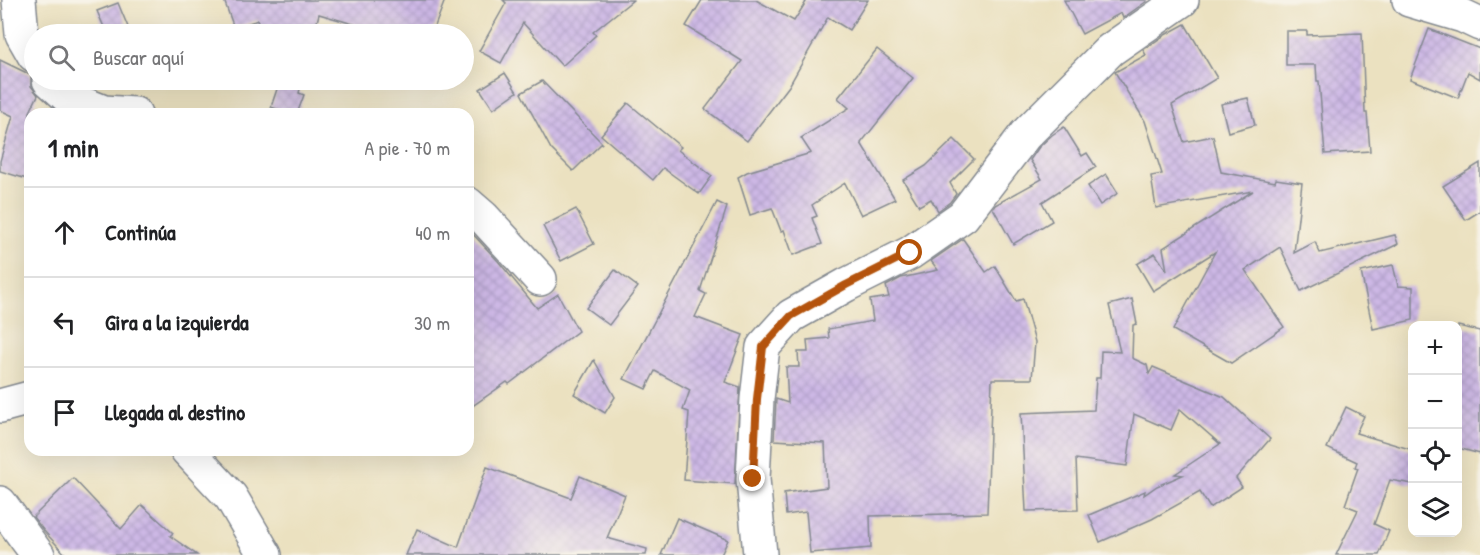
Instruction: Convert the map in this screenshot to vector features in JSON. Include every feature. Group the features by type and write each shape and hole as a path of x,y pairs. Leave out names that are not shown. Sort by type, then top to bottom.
{"street":[{"path":"19,0 24,38"},
{"path":"760,554 753,479 757,399 763,347 791,316 910,253 963,216 1025,135 1110,50 1182,0"},
{"path":"1409,0 1463,16 1480,24"},
{"path":"60,90 69,98 94,108"},
{"path":"474,209 540,279"},
{"path":"0,406 24,400"},
{"path":"193,456 231,497 265,555"},
{"path":"0,503 38,555"}],"building":[{"path":"224,0 445,0 436,24 353,24 319,14 316,24 257,24 258,20 246,24 233,24"},
{"path":"503,0 633,0 593,32 596,35 562,66 523,23 501,63 479,51 506,3"},
{"path":"702,0 756,0 794,21 806,2 803,0 868,0 849,30 828,17 789,86 747,141 705,109 742,61 686,26"},
{"path":"1064,0 1147,1 1123,18 1121,13 1082,34"},
{"path":"118,3 127,24 103,24 97,11"},
{"path":"1185,24 1217,78 1172,105 1184,142 1213,136 1221,172 1275,182 1276,179 1302,183 1294,253 1315,242 1320,253 1395,235 1398,244 1301,291 1280,247 1245,270 1284,327 1231,363 1173,330 1215,252 1153,291 1137,264 1155,253 1167,271 1163,248 1253,191 1156,208 1151,176 1162,174 1145,121 1115,72 1146,55 1143,50"},
{"path":"1429,29 1480,49 1480,79 1468,72 1458,98 1410,79"},
{"path":"1286,31 1307,31 1307,35 1362,33 1365,113 1367,113 1370,151 1325,154 1316,65 1286,65"},
{"path":"877,49 913,78 861,143 895,199 861,215 845,183 812,205 817,216 812,218 822,244 793,255 784,230 781,231 772,208 750,215 738,177 747,172 811,153 801,138 849,108 838,98"},
{"path":"0,60 24,72 24,90 34,90 38,95 32,108 24,108 24,178 0,171 0,161 13,116 0,110"},
{"path":"505,73 517,92 493,109 480,89"},
{"path":"542,81 602,143 573,171 551,149 521,93"},
{"path":"277,90 300,90 299,93 304,95 299,108 271,107"},
{"path":"1248,98 1255,125 1228,132 1221,104"},
{"path":"628,103 681,147 678,150 712,176 699,194 663,168 653,180 601,135"},
{"path":"1064,127 1082,156 1087,153 1096,167 1042,202 1052,221 1013,244 993,208 1042,179 1030,160 1039,147"},
{"path":"954,139 974,159 950,183 956,194 938,211 931,199 919,206 903,180 926,166"},
{"path":"1480,163 1480,211 1466,220 1443,186"},
{"path":"1106,174 1118,193 1100,205 1088,186"},
{"path":"717,202 727,207 700,291 706,294 695,317 743,335 725,382 740,387 735,484 684,480 689,412 683,410 690,390 655,371 646,389 624,379"},
{"path":"576,209 594,244 561,261 543,226"},
{"path":"474,235 537,308 558,294 578,331 509,384 507,382 474,405"},
{"path":"963,239 986,272 995,266 1016,301 1023,299 1035,342 1032,379 992,379 987,513 870,516 871,548 810,553 806,512 786,515 784,493 827,487 825,443 774,440 776,399 788,403 786,367 799,367 798,352 808,352 807,340 829,338 828,329 873,321 870,300 889,297 886,286 901,278 938,270 931,261"},
{"path":"1393,265 1398,286 1413,287 1413,320 1373,329 1361,272"},
{"path":"615,270 638,287 609,325 586,308"},
{"path":"1132,299 1137,324 1133,325 1132,358 1147,365 1149,374 1153,367 1224,397 1270,439 1236,478 1242,487 1210,508 1200,492 1152,519 1100,542 1089,515 1145,491 1144,495 1157,486 1183,475 1175,474 1220,444 1180,409 1171,430 1134,414 1127,466 1076,459 1078,510 1026,511 1021,413 1094,410 1096,378 1100,378 1101,351 1120,352 1109,305"},
{"path":"1462,327 1480,331 1480,454 1462,449"},
{"path":"594,360 615,397 605,413 574,394"},
{"path":"1346,407 1364,416 1356,433 1408,449 1408,483 1390,480 1374,524 1389,531 1379,555 1336,555 1358,510 1345,505 1358,468 1355,467 1357,462 1327,448"},
{"path":"487,467 571,498 580,476 625,495 607,538 647,549 646,555 406,555 417,529 458,547"},
{"path":"73,478 121,529 142,505 173,533 170,536 197,555 66,555 33,517"},
{"path":"677,518 728,540 721,555 661,555"}],"route":[{"path":"753,479 757,399 763,347 791,316 910,253"}]}
